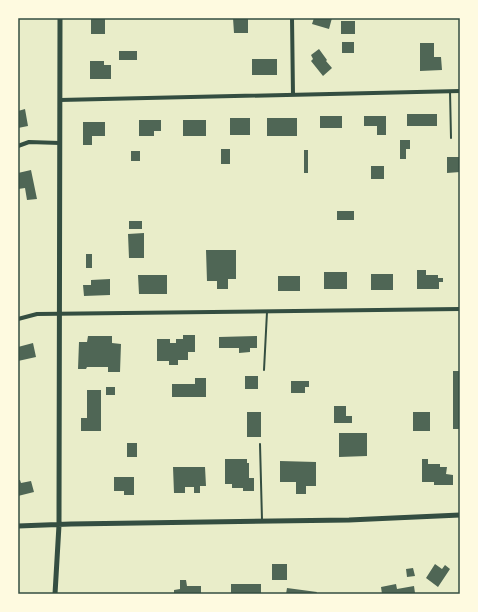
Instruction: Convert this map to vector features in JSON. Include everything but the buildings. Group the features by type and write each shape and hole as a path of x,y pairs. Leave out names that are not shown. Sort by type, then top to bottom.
{"street":[{"path":"55,594 59,525 60,18"},
{"path":"292,18 293,95"},
{"path":"60,100 460,91"},
{"path":"18,146 29,142 60,143"},
{"path":"18,319 36,314 59,313 460,309"},
{"path":"18,526 348,520 460,515"}],"lane":[{"path":"450,91 451,138"},
{"path":"264,370 267,312"},
{"path":"260,444 262,522"}]}
